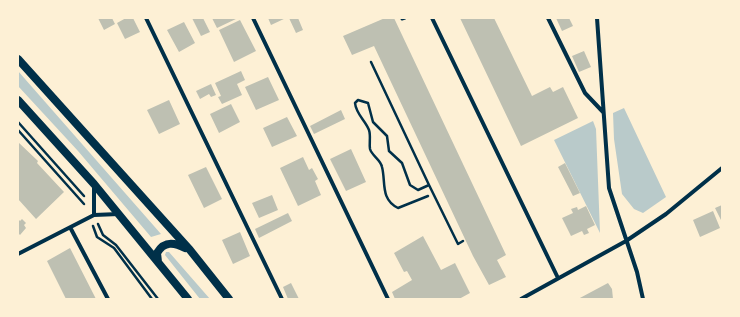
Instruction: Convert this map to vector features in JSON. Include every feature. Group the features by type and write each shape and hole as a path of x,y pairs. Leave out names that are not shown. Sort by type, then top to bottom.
{"main road":[{"path":"18,59 190,250 230,299"},
{"path":"18,100 120,214 188,299"},
{"path":"158,263 157,253 164,245 174,243 190,250"}],"street":[{"path":"146,18 282,299"},
{"path":"253,18 388,299"},
{"path":"431,18 558,278"},
{"path":"548,18 585,92 603,112"},
{"path":"597,18 609,188 638,278 643,299"},
{"path":"521,299 626,241 666,214 722,168"},
{"path":"94,184 94,215"},
{"path":"18,254 71,229 94,215 120,214"},
{"path":"71,229 108,299"}],"path":[{"path":"371,62 458,244 463,241"},
{"path":"428,196 398,208 390,201 383,185 382,165 372,153 369,132 355,109 355,103 358,100 368,103 374,122 387,136 389,151 402,163 410,185 418,190 429,185"}],"shaded area":[{"path":"18,71 161,234 151,237 78,151 18,86"},
{"path":"624,108 666,197 643,213 634,209 622,194 614,139 613,113"},
{"path":"593,121 596,129 600,233 554,140"},
{"path":"166,252 169,252 210,299 200,299 165,255"}],"building":[{"path":"98,18 112,18 115,24 104,30"},
{"path":"126,18 133,18 140,32 125,39 117,23"},
{"path":"192,18 203,18 210,32 201,36"},
{"path":"212,18 238,18 217,28"},
{"path":"268,18 286,18 271,25"},
{"path":"289,18 298,18 303,30 296,33"},
{"path":"385,18 394,18 506,255 497,260 506,277 489,285 473,256 374,46 352,55 343,36"},
{"path":"460,18 494,18 532,96 550,87 553,92 563,87 578,118 521,146"},
{"path":"556,18 569,18 573,26 562,31"},
{"path":"240,20 256,51 234,62 219,30"},
{"path":"184,22 195,43 179,52 167,30"},
{"path":"584,51 591,67 579,72 572,56"},
{"path":"241,71 245,80 237,84 242,95 222,104 218,97 221,96 215,83"},
{"path":"268,77 279,100 256,110 245,87"},
{"path":"211,84 216,95 211,97 209,94 200,99 196,91"},
{"path":"169,100 180,124 159,134 147,110"},
{"path":"231,104 240,122 219,133 210,114"},
{"path":"341,110 345,119 314,134 310,126"},
{"path":"287,117 297,136 272,147 263,128"},
{"path":"18,142 38,161 37,163 64,192 36,219 18,199"},
{"path":"351,149 366,182 346,191 330,159"},
{"path":"303,157 309,170 312,168 318,179 315,181 321,195 298,206 280,168"},
{"path":"565,163 580,193 573,196 558,167"},
{"path":"206,167 222,199 204,208 188,175"},
{"path":"272,195 278,210 259,218 252,203"},
{"path":"722,205 722,222 715,208"},
{"path":"586,206 595,225 587,229 589,233 584,235 582,231 571,236 562,218 573,213 571,209 577,207 578,210"},
{"path":"713,211 720,228 700,237 693,220"},
{"path":"288,213 292,221 259,238 255,229"},
{"path":"18,219 20,221 22,219 26,223 24,225 26,228 20,235 18,233"},
{"path":"240,232 250,256 233,264 222,240"},
{"path":"423,236 441,270 455,263 470,293 459,299 395,299 392,292 412,280 407,271 404,272 394,253"},
{"path":"70,248 96,299 66,299 47,261"},
{"path":"291,283 299,299 288,299 283,287"},
{"path":"608,283 612,289 613,299 578,299"}]}
